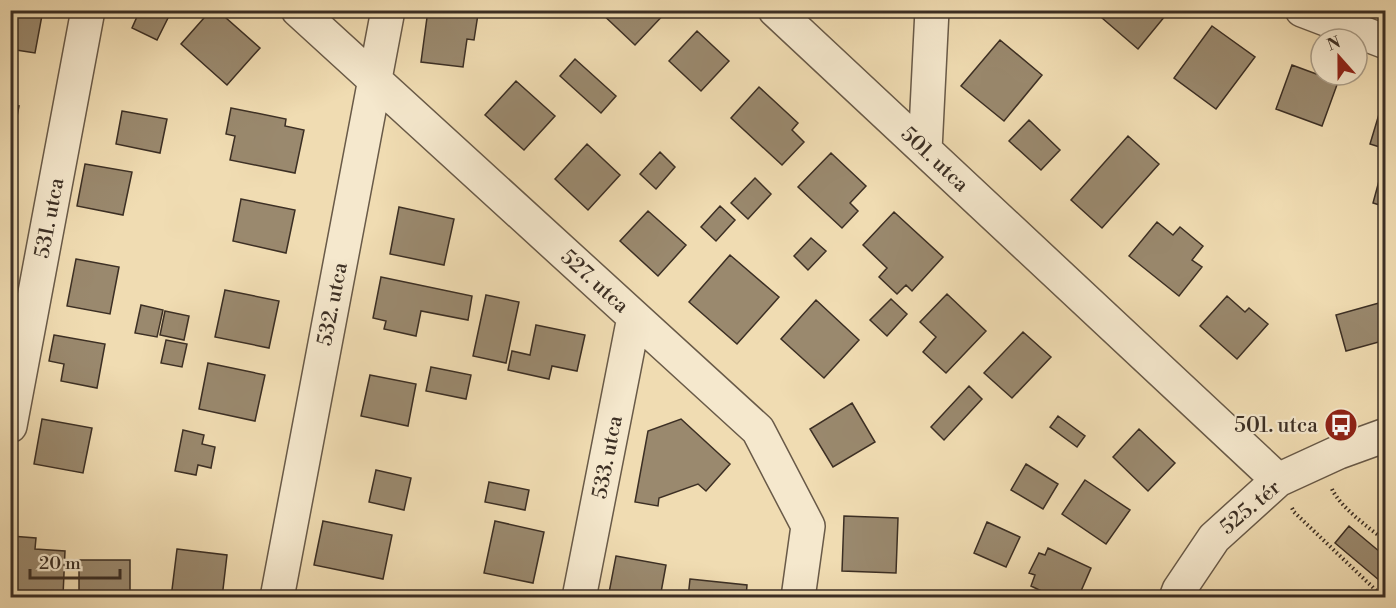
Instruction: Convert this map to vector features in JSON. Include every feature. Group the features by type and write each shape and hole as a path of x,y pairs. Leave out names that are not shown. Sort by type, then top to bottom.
{"street":[{"name":"531. utca","path":"10,426 88,10"},
{"name":"527. utca","path":"298,10 758,430 808,526 798,597"},
{"name":"532. utca","path":"277,597 388,10"},
{"name":"501. utca","path":"775,10 1278,480"},
{"path":"925,150 932,10"},
{"path":"1302,10 1386,42"},
{"name":"533. utca","path":"579,597 634,317"},
{"name":"525. tér","path":"1176,597 1214,537 1278,480 1339,452 1386,435"}],"path":[{"path":"1319,462 1335,496 1386,541"},
{"path":"1278,480 1294,513 1384,597"}],"building":[{"path":"10,10 43,10 35,53 10,49"},
{"path":"140,10 172,10 157,40 132,28"},
{"path":"211,10 217,10 260,48 227,85 181,44"},
{"path":"428,10 453,10 478,14 474,40 467,39 463,67 421,62"},
{"path":"598,10 668,10 635,45"},
{"path":"1109,10 1170,10 1138,49 1102,18"},
{"path":"1212,26 1255,57 1216,109 1174,78"},
{"path":"697,31 729,61 701,91 669,61"},
{"path":"1000,40 1042,75 1004,121 961,86"},
{"path":"575,59 616,96 601,113 560,76"},
{"path":"1292,65 1309,71 1309,87 1336,87 1322,126 1276,109"},
{"path":"516,81 555,116 524,150 485,115"},
{"path":"759,87 798,123 792,130 804,142 782,165 731,118"},
{"path":"1386,91 1386,149 1370,144"},
{"path":"10,105 19,106 10,154"},
{"path":"231,108 286,119 285,126 304,130 295,173 230,160 235,136 226,134"},
{"path":"122,111 167,119 160,153 116,144"},
{"path":"1029,120 1060,150 1041,170 1009,141"},
{"path":"1128,136 1159,164 1102,228 1071,200"},
{"path":"587,144 620,175 588,210 555,179"},
{"path":"660,152 675,167 656,189 640,174"},
{"path":"831,153 866,186 850,203 858,211 842,228 798,187"},
{"path":"85,164 132,172 123,215 77,206"},
{"path":"1382,170 1386,171 1386,207 1373,203"},
{"path":"755,178 771,194 748,219 731,203"},
{"path":"241,199 295,210 286,253 233,241"},
{"path":"720,206 735,220 716,241 701,227"},
{"path":"399,207 454,219 444,265 390,254"},
{"path":"648,211 686,245 658,276 620,241"},
{"path":"894,212 943,257 912,291 906,285 897,294 879,277 887,268 863,245"},
{"path":"1157,222 1173,235 1180,227 1203,246 1192,260 1202,267 1179,296 1129,256"},
{"path":"811,238 826,251 808,270 794,256"},
{"path":"730,255 779,297 737,344 689,302"},
{"path":"76,259 119,267 110,314 67,306"},
{"path":"381,277 472,296 468,320 421,311 416,336 384,329 386,321 373,318"},
{"path":"225,290 279,301 269,348 215,337"},
{"path":"947,294 986,331 946,373 923,352 936,337 920,322"},
{"path":"486,295 519,302 506,363 473,356"},
{"path":"1227,296 1245,312 1249,308 1268,324 1237,359 1200,326"},
{"path":"891,299 907,314 887,336 870,320"},
{"path":"816,300 859,340 824,378 781,339"},
{"path":"1386,301 1386,340 1346,351 1336,315"},
{"path":"141,305 163,310 157,337 135,333"},
{"path":"165,311 189,316 184,340 160,335"},
{"path":"536,325 585,335 577,371 552,366 549,379 508,370 512,351 530,355"},
{"path":"1023,332 1051,357 1012,398 984,373"},
{"path":"54,335 105,344 97,388 61,381 64,364 49,361"},
{"path":"166,340 187,344 182,367 161,363"},
{"path":"208,363 265,375 255,421 199,409"},
{"path":"431,367 471,375 466,399 426,391"},
{"path":"370,375 416,384 408,426 361,416"},
{"path":"969,386 982,399 944,440 931,427"},
{"path":"852,403 875,442 833,467 810,429"},
{"path":"1058,416 1085,436 1077,447 1050,427"},
{"path":"42,419 92,428 83,473 34,464"},
{"path":"681,419 730,464 706,491 698,484 659,498 658,506 635,502 648,431"},
{"path":"1139,429 1175,463 1148,491 1113,457"},
{"path":"183,430 204,435 202,444 215,447 211,468 198,465 196,475 175,471"},
{"path":"1026,464 1058,484 1043,509 1011,490"},
{"path":"376,470 411,478 404,510 369,502"},
{"path":"1085,480 1130,510 1106,544 1062,514"},
{"path":"489,482 529,490 525,510 485,502"},
{"path":"844,516 898,518 896,573 842,571"},
{"path":"323,521 392,535 383,579 314,565"},
{"path":"495,521 544,532 533,583 484,573"},
{"path":"987,522 1020,537 1006,567 974,553"},
{"path":"1349,526 1386,557 1386,586 1335,543"},
{"path":"11,536 36,538 35,549 65,551 63,596 10,598"},
{"path":"1048,548 1091,568 1078,598 1056,598 1031,586 1035,575 1029,573 1039,553 1045,555"},
{"path":"177,549 227,555 222,598 171,598"},
{"path":"616,556 666,565 660,598 608,598"},
{"path":"79,560 130,560 130,598 79,598"},
{"path":"690,579 747,585 746,598 688,598"}],"place":[{"name":"501. utca","path":"1341,425"}]}
